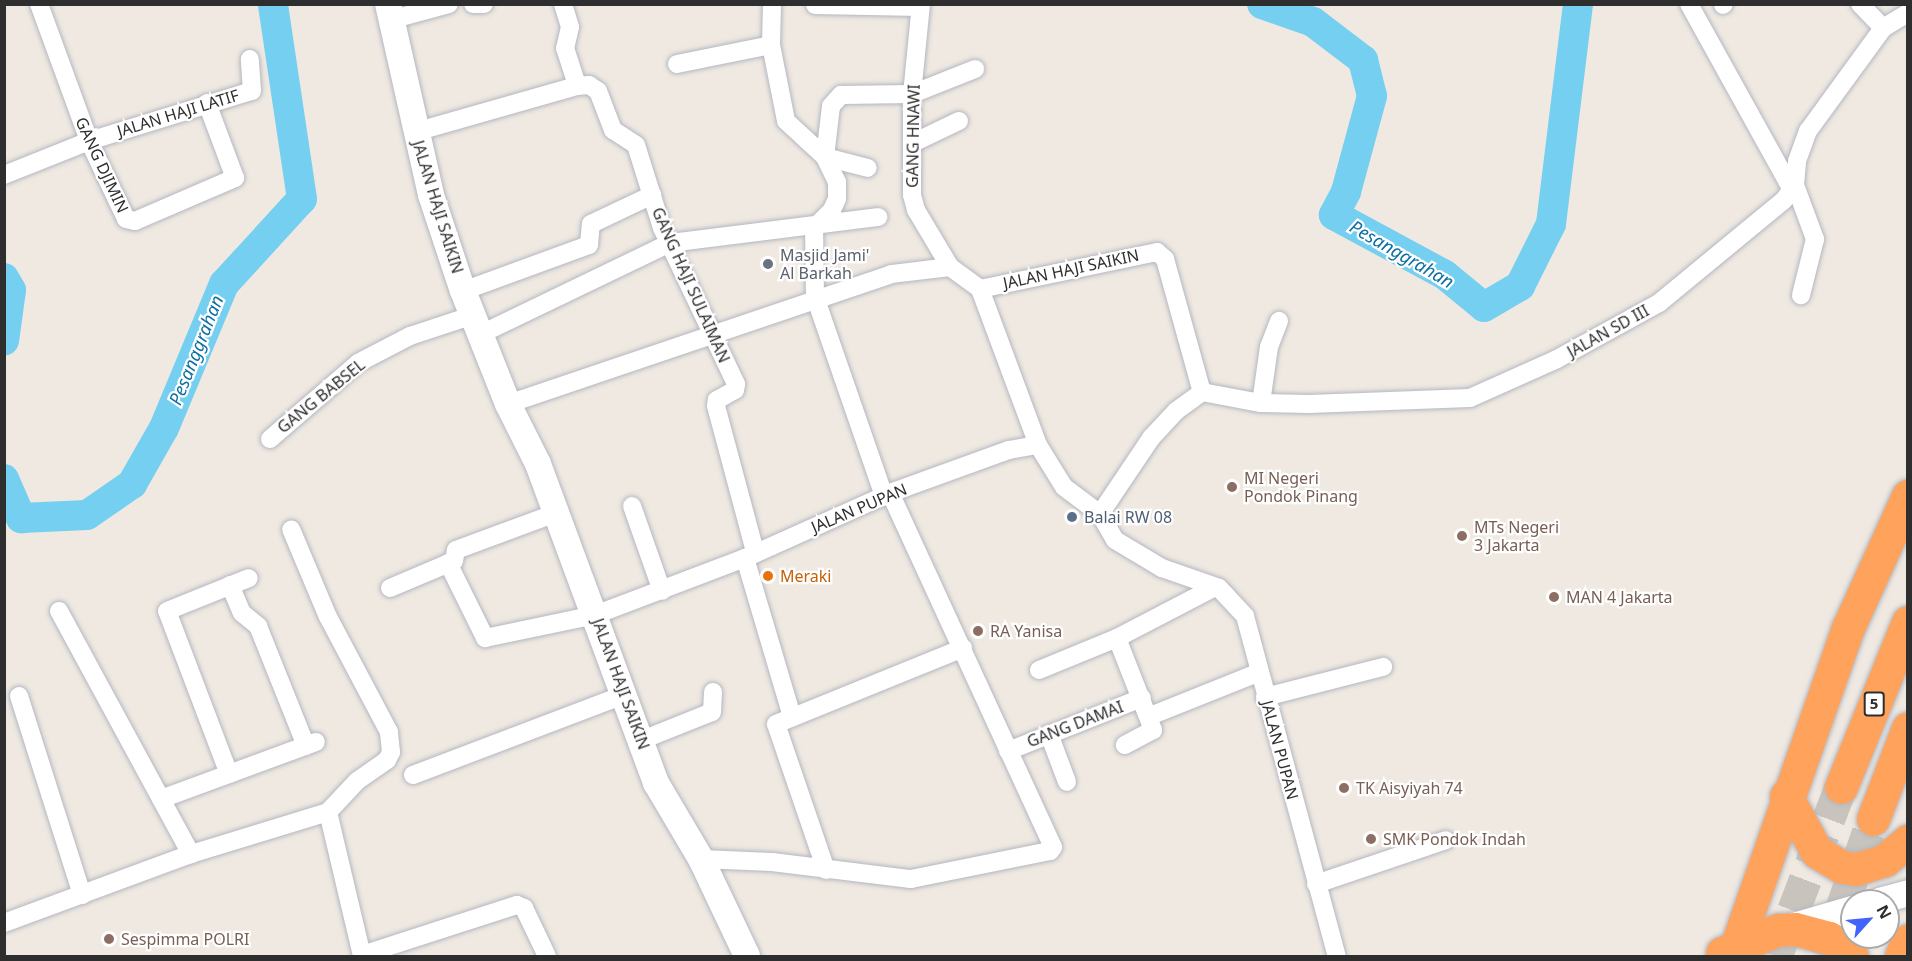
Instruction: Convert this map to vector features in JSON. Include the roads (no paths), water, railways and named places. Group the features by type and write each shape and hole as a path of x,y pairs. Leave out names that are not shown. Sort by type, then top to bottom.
{"highway":[{"path":"1727,954 1848,628 1908,496"},
{"name":"5","path":"1841,787 1908,621"},
{"path":"1874,819 1908,728"},
{"path":"1786,796 1817,852 1842,867 1856,869 1877,863 1908,841"},
{"path":"1727,954 1778,930 1812,932 1829,938 1852,957"},
{"path":"1901,956 1908,940"}],"street":[{"name":"GANG DJIMIN","path":"39,4 89,141 130,221 232,180 236,175 207,104"},
{"path":"389,12 448,4"},
{"path":"473,4 484,4"},
{"path":"415,132 577,86 565,48 570,27 563,4"},
{"path":"701,859 772,862 911,879 984,866 1050,851 1053,847 963,648 887,495 815,297 814,228 832,210 837,199 837,182 825,157 786,121 771,45 772,4"},
{"path":"1689,4 1793,188 1815,239 1801,295"},
{"path":"1860,4 1883,28"},
{"path":"815,5 921,6"},
{"name":"GANG HNAWI","path":"921,6 912,94 912,195 916,210 950,267 980,289"},
{"name":"JALAN HAJI SAIKIN","path":"389,12 415,132 463,291 508,404 538,464 626,694 656,783 701,859 747,957"},
{"path":"1793,188 1797,160 1809,131 1883,28 1908,13"},
{"path":"678,64 771,45"},
{"name":"JALAN HAJI LATIF","path":"4,175 89,141 252,91 250,59"},
{"path":"825,157 835,98 912,94 975,69"},
{"name":"GANG HAJI SULAIMAN","path":"577,86 594,87 613,130 636,145 670,243 736,384 735,390 717,400 716,406 750,555"},
{"path":"913,142 959,121"},
{"path":"825,157 868,168"},
{"name":"JALAN SD III","path":"1202,392 1261,402 1381,404 1479,396 1659,303 1735,245 1793,188"},
{"path":"463,291 590,245 591,224 652,195"},
{"path":"477,324 670,243 814,228 878,217"},
{"name":"JALAN HAJI SAIKIN","path":"980,289 1157,252 1166,259 1202,392"},
{"path":"508,404 815,297 891,274 950,267"},
{"path":"980,289 1038,445"},
{"path":"1261,402 1269,347 1279,321"},
{"name":"GANG BABSEL","path":"270,439 358,363 410,336 477,324"},
{"path":"1100,514 1151,438 1176,411 1202,392"},
{"name":"JALAN PUPAN","path":"448,563 485,638 595,615 662,591 750,555 887,495 1009,450 1038,445 1064,487 1100,514 1115,540 1162,568 1215,587 1245,616 1337,957"},
{"path":"632,506 662,591"},
{"path":"390,588 454,561 456,550 556,513"},
{"path":"6,916 82,895 191,854 328,812 357,781 387,759 391,743 380,714 328,617 291,529"},
{"path":"750,555 792,717"},
{"path":"229,774 167,611 249,578"},
{"path":"161,799 311,744 258,626 242,613 230,585"},
{"path":"1039,670 1117,638 1215,587"},
{"path":"59,611 191,854"},
{"name":"GANG DAMAI","path":"1117,638 1150,716 1260,672"},
{"path":"826,870 776,724 963,648"},
{"path":"1265,697 1383,667"},
{"path":"642,740 712,712 713,692"},
{"path":"413,775 626,694"},
{"path":"19,696 82,895"},
{"name":"GANG DAMAI","path":"1008,751 1142,698"},
{"path":"1125,745 1153,730 1150,716"},
{"path":"1049,734 1067,782"},
{"path":"328,812 362,956 517,904 524,908 547,957"},
{"path":"1316,884 1446,840"},
{"path":"1778,930 1840,912"},
{"path":"1901,956 1908,951"}],"waterway":[{"name":"Pesanggrahan","path":"4,479 21,518 87,515 132,484 164,428 224,284 302,199 273,4"},
{"name":"Pesanggrahan","path":"1262,4 1313,22 1363,60 1372,96 1346,192 1334,215 1445,275 1484,307 1520,286 1551,224 1578,4"},
{"name":"Pesanggrahan","path":"4,278 11,290 4,341"}],"tunnel":[{"path":"1776,956 1841,787"},
{"path":"1825,956 1873,819"}],"place":[{"name":"Masjid Jami' Al Barkah","path":"768,264"},
{"name":"MI Negeri Pondok Pinang","path":"1232,487"},
{"name":"Balai RW 08","path":"1072,517"},
{"name":"MTs Negeri 3 Jakarta","path":"1462,536"},
{"name":"Meraki","path":"768,576"},
{"name":"MAN 4 Jakarta","path":"1554,597"},
{"name":"RA Yanisa","path":"978,631"},
{"name":"TK Aisyiyah 74","path":"1344,788"},
{"name":"SMK Pondok Indah","path":"1371,839"},
{"name":"Sespimma POLRI","path":"109,939"}]}
